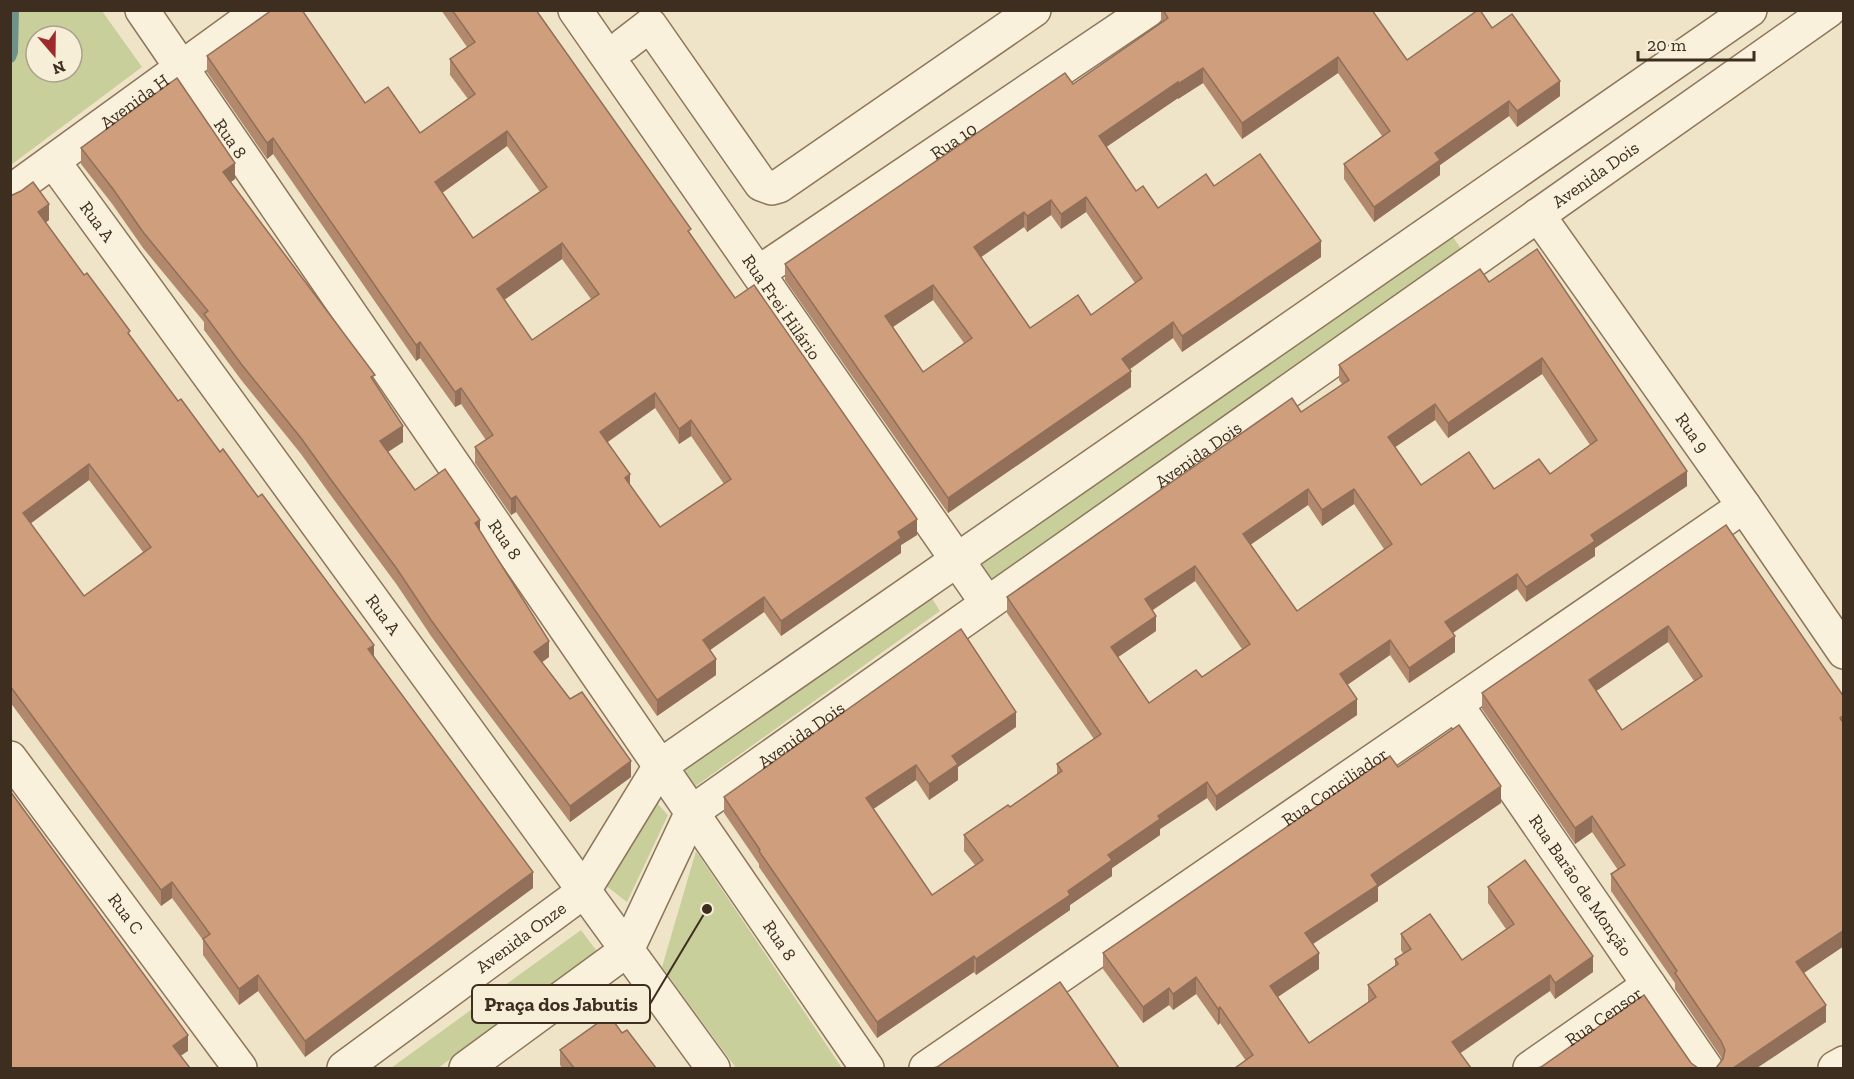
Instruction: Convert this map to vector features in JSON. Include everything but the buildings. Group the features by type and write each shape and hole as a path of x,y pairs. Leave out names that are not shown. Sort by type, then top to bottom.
{"street":[{"name":"Rua 8","path":"142,10 867,1068"},
{"name":"Avenida H","path":"10,192 261,10"},
{"name":"Rua Frei Hilário","path":"575,10 987,603"},
{"path":"624,45 650,25 761,184 772,188 779,186 1034,10"},
{"name":"Rua 10","path":"758,273 1148,10"},
{"path":"583,892 660,766 1750,10"},
{"name":"Avenida Dois","path":"627,950 692,812 1829,10"},
{"name":"Rua A","path":"53,161 713,1068"},
{"name":"Rua 9","path":"1538,215 1744,506 1844,652"},
{"name":"Rua Conciliador","path":"926,1068 1744,506"},
{"name":"Rua Barão de Monção","path":"1456,704 1706,1068"},
{"name":"Rua C","path":"10,758 240,1068"},
{"name":"Avenida Onze","path":"344,1068 583,892"},
{"path":"466,1068 627,950"},
{"name":"Rua Censor","path":"1530,1068 1648,985"},
{"path":"1835,1068 1844,1063"}],"green space":[{"path":"11,10 102,11 142,67 11,165"},
{"path":"1453,237 1466,256 978,591 961,567"},
{"path":"926,589 940,611 693,788 674,764"},
{"path":"656,802 668,815 627,902 605,885"},
{"path":"696,851 842,1068 736,1068 662,967"},
{"path":"581,930 599,954 438,1068 391,1068"}],"waterway":[{"path":"10,57 13,10"}],"place":[{"name":"Praça dos Jabutis","path":"707,909"}]}
